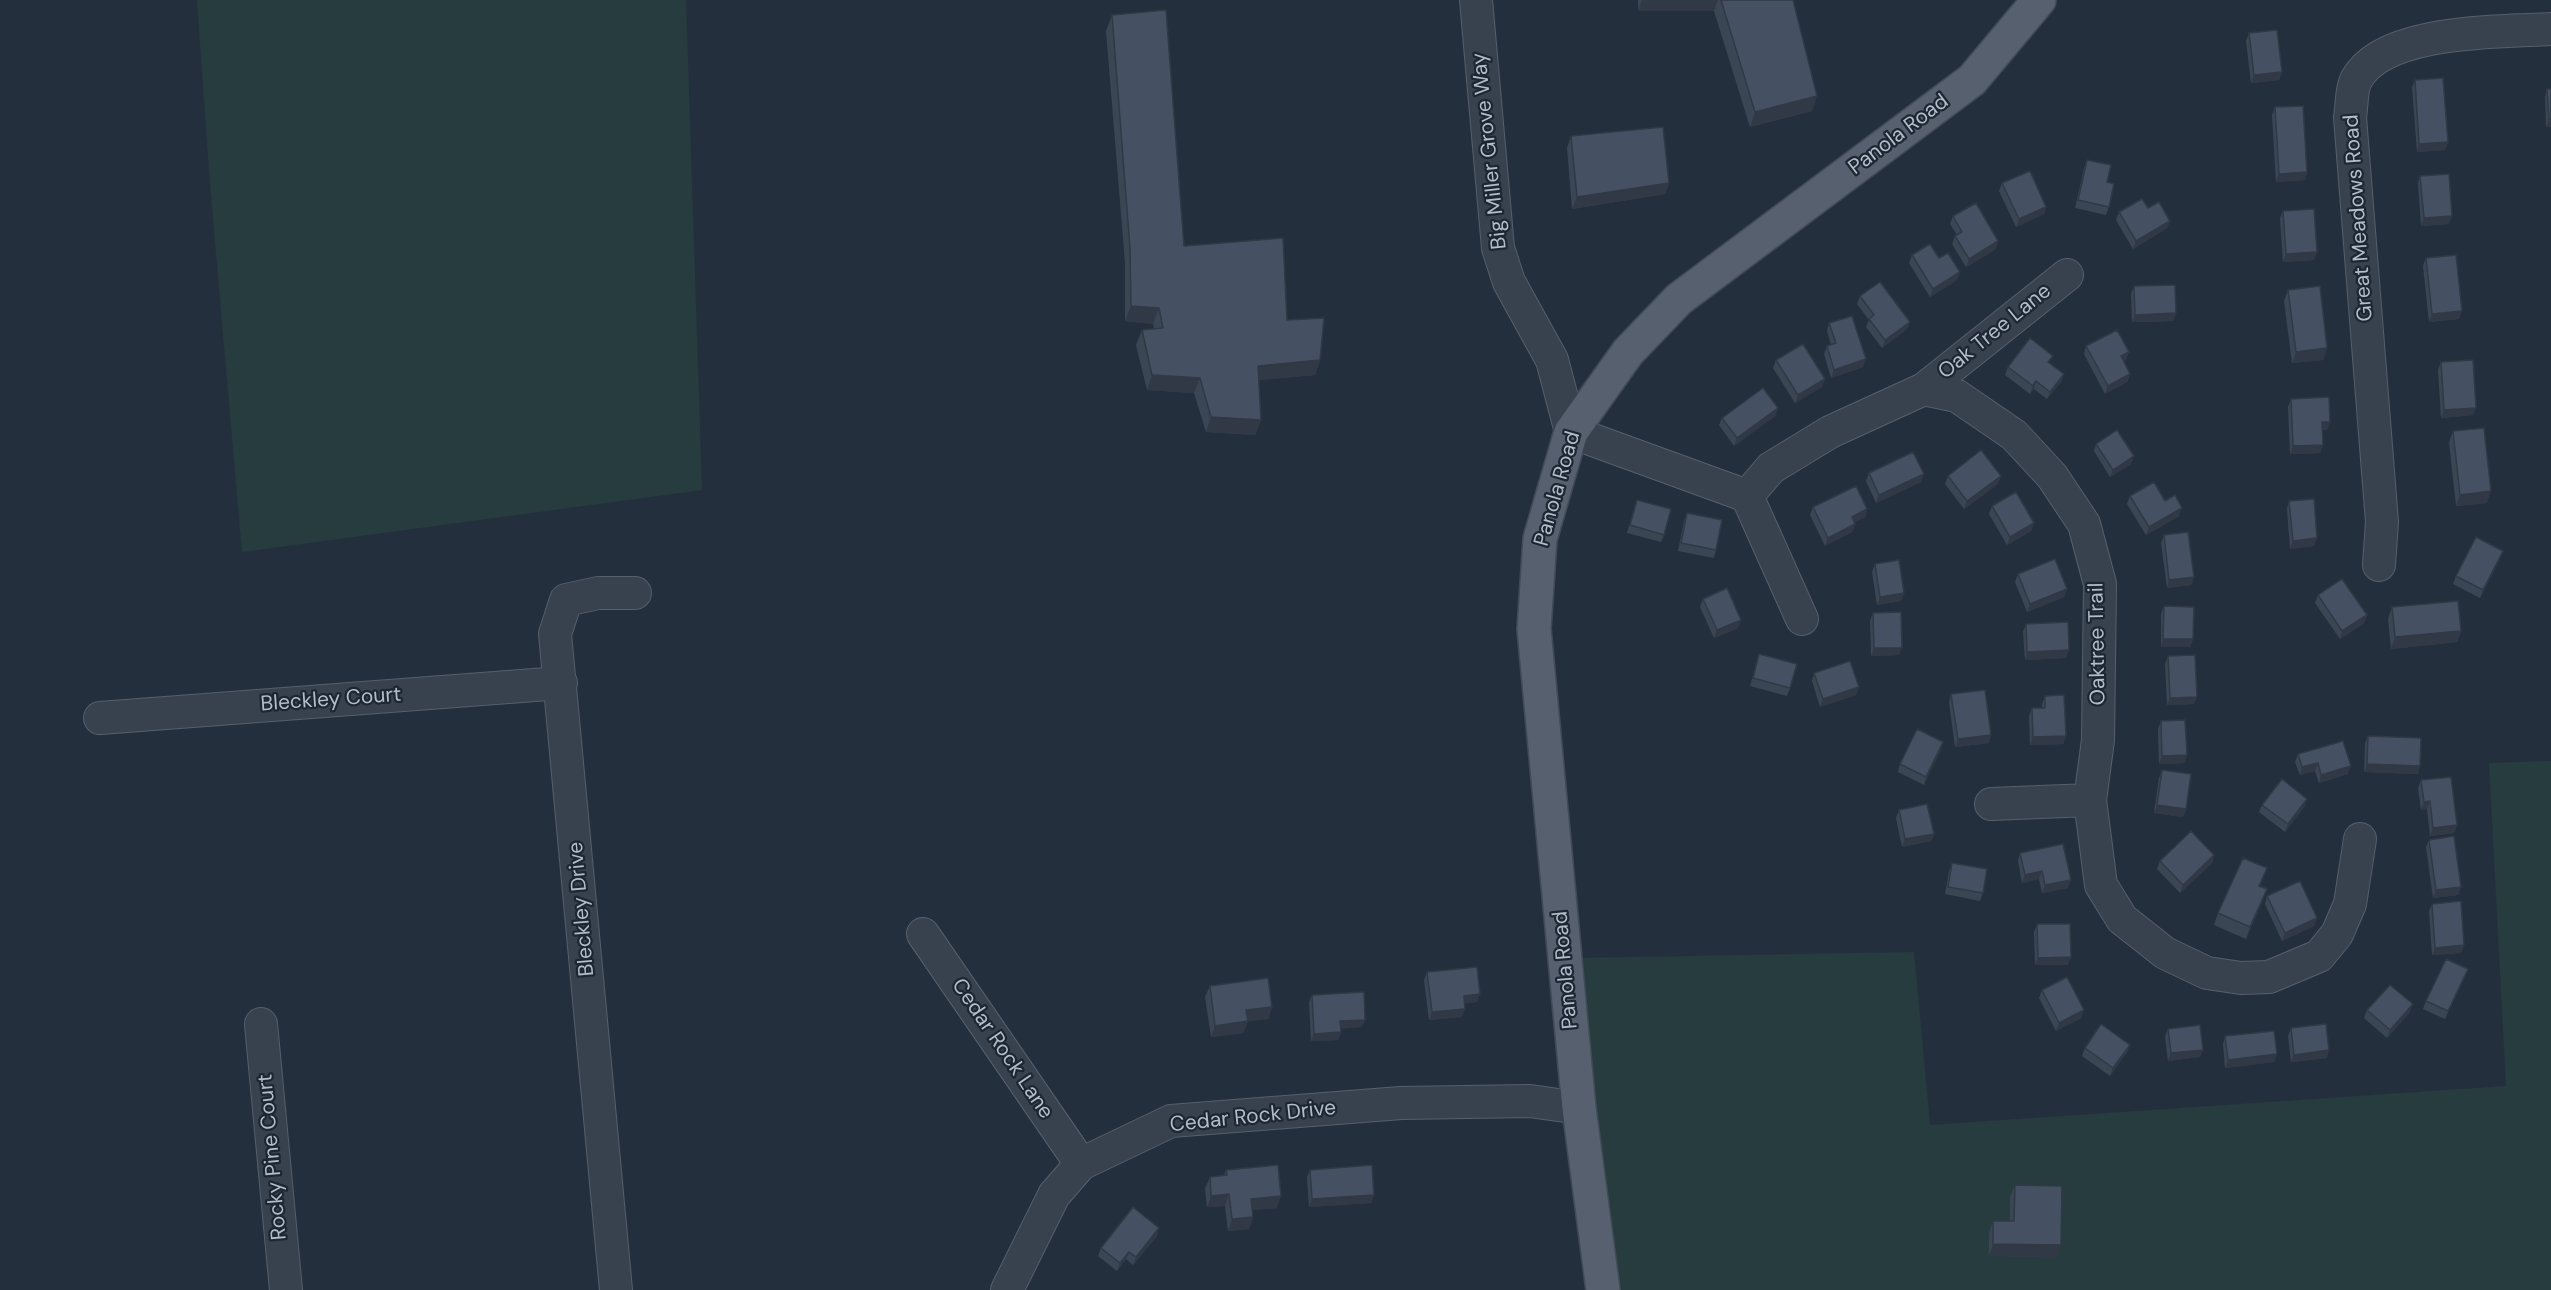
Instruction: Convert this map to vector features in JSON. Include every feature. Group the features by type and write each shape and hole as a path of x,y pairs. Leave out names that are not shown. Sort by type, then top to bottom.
{"main road":[{"name":"Panola Road","path":"1603,1290 1580,1108 1534,629 1540,539 1570,432 1628,352 1679,299 1972,80 2039,0"}],"street":[{"name":"Big Miller Grove Way","path":"1476,0 1498,248 1509,282 1552,360 1570,432"},
{"name":"Great Meadows Road","path":"2379,565 2382,522 2350,117 2355,81 2375,58 2405,45 2475,34 2551,29"},
{"name":"Oak Tree Lane","path":"1924,389 2067,275"},
{"path":"1552,360 1563,370 1584,381 1607,382"},
{"path":"1747,496 1771,468 1830,432 1924,389"},
{"name":"Oaktree Trail","path":"1924,389 1957,396 2014,435 2052,476 2084,524 2100,584 2098,740 2090,800 2101,885 2122,919 2165,953 2207,973 2241,978 2269,977 2319,956 2337,934 2350,904 2360,838"},
{"path":"1570,432 1747,496 1802,619"},
{"name":"Bleckley Drive","path":"616,1290 555,634 566,600 598,592 635,593"},
{"name":"Bleckley Court","path":"100,718 561,683"},
{"path":"1991,804 2090,800"},
{"name":"Cedar Rock Lane","path":"923,934 1081,1164"},
{"name":"Rocky Pine Court","path":"261,1024 286,1290"},
{"name":"Cedar Rock Drive","path":"1007,1290 1054,1195 1081,1164 1171,1121 1401,1103 1530,1101 1580,1108"}],"green space":[{"path":"197,0 686,0 702,490 242,552 210,184"},
{"path":"2551,761 2551,1290 1613,1290 1578,958 1914,952 1930,1125 2506,1086 2489,763"}],"building":[{"path":"1721,0 1793,0 1817,96 1755,112"},
{"path":"1166,10 1184,246 1283,238 1287,320 1324,318 1320,360 1258,366 1261,420 1211,417 1200,378 1152,375 1142,330 1163,328 1159,308 1131,306 1130,248 1112,15"},
{"path":"2277,30 2282,72 2254,75 2249,33"},
{"path":"2443,78 2448,142 2419,144 2415,80"},
{"path":"2547,89 2551,89 2551,119 2549,119"},
{"path":"2303,106 2307,172 2279,174 2275,107"},
{"path":"1663,127 1669,183 1577,197 1571,136"},
{"path":"2087,160 2111,165 2107,182 2114,184 2109,207 2078,200"},
{"path":"2030,171 2046,207 2019,219 2002,183"},
{"path":"2449,174 2452,216 2424,218 2420,176"},
{"path":"2142,199 2148,208 2159,202 2170,221 2136,241 2119,212"},
{"path":"1976,203 1998,241 1969,259 1955,236 1962,232 1953,216"},
{"path":"2314,209 2317,252 2286,254 2283,211"},
{"path":"1930,244 1939,258 1948,253 1960,272 1933,289 1912,255"},
{"path":"2456,255 2462,311 2432,314 2426,258"},
{"path":"1880,282 1910,322 1885,340 1869,319 1874,315 1860,296"},
{"path":"2175,285 2176,313 2135,315 2134,286"},
{"path":"2320,286 2327,348 2296,352 2288,290"},
{"path":"1852,316 1866,359 1834,370 1827,346 1836,343 1829,323"},
{"path":"2117,330 2129,352 2121,356 2130,374 2108,386 2086,346"},
{"path":"2030,338 2053,356 2048,362 2064,374 2050,392 2036,381 2033,386 2008,367"},
{"path":"1803,344 1825,379 1798,395 1776,360"},
{"path":"2473,360 2476,408 2444,410 2441,362"},
{"path":"1763,388 1778,408 1737,438 1722,418"},
{"path":"2329,397 2330,422 2322,422 2323,445 2293,446 2291,399"},
{"path":"2484,428 2491,491 2460,495 2453,431"},
{"path":"2117,430 2134,456 2113,470 2096,444"},
{"path":"1981,450 2001,476 1967,501 1948,476"},
{"path":"1913,452 1924,474 1879,495 1869,473"},
{"path":"2154,482 2165,501 2175,495 2182,508 2149,527 2130,496"},
{"path":"1856,486 1867,509 1852,517 1855,524 1828,538 1813,507"},
{"path":"2016,492 2034,523 2010,537 1992,506"},
{"path":"2314,499 2317,538 2293,541 2289,501"},
{"path":"1637,500 1671,509 1664,535 1630,525"},
{"path":"1687,513 1722,520 1716,550 1681,543"},
{"path":"2188,532 2194,577 2169,580 2164,535"},
{"path":"2476,537 2503,551 2483,590 2456,576"},
{"path":"2055,559 2067,589 2030,604 2018,574"},
{"path":"1899,560 1904,593 1880,597 1875,564"},
{"path":"2342,579 2367,615 2342,631 2318,595"},
{"path":"1727,588 1741,620 1717,630 1703,599"},
{"path":"2458,601 2461,631 2395,637 2392,607"},
{"path":"2164,606 2194,607 2193,639 2163,639"},
{"path":"1901,612 1902,648 1874,648 1873,613"},
{"path":"2068,622 2069,650 2027,652 2026,624"},
{"path":"1759,654 1797,664 1790,688 1753,678"},
{"path":"2195,655 2197,697 2170,698 2168,656"},
{"path":"1850,661 1859,687 1823,699 1814,673"},
{"path":"1985,690 1991,735 1958,739 1951,694"},
{"path":"2064,695 2066,736 2033,737 2032,708 2045,708 2045,696"},
{"path":"2185,720 2187,755 2162,756 2161,721"},
{"path":"1917,729 1943,742 1926,777 1900,764"},
{"path":"2368,736 2421,738 2420,766 2367,764"},
{"path":"2343,741 2351,766 2321,775 2318,763 2302,767 2298,754"},
{"path":"2162,770 2191,774 2186,809 2157,805"},
{"path":"2451,777 2457,825 2433,828 2430,801 2424,802 2421,780"},
{"path":"2282,779 2307,799 2288,824 2262,805"},
{"path":"1927,804 1934,834 1905,839 1899,810"},
{"path":"2191,831 2214,855 2183,885 2160,861"},
{"path":"2454,836 2461,887 2436,890 2429,840"},
{"path":"2063,844 2071,880 2045,885 2042,871 2025,875 2020,853"},
{"path":"2243,858 2267,868 2259,886 2267,889 2250,927 2218,913"},
{"path":"1952,863 1987,869 1983,893 1948,887"},
{"path":"2300,881 2317,918 2285,933 2267,896"},
{"path":"2461,901 2464,945 2435,948 2432,904"},
{"path":"2037,924 2070,924 2071,957 2038,958"},
{"path":"2446,959 2468,969 2448,1011 2426,1001"},
{"path":"1477,967 1480,994 1464,996 1465,1009 1432,1012 1427,972"},
{"path":"2067,977 2084,1010 2059,1023 2042,990"},
{"path":"1268,978 1272,1007 1246,1010 1248,1021 1215,1026 1210,986"},
{"path":"2390,985 2413,1004 2390,1030 2367,1010"},
{"path":"1364,992 1365,1020 1340,1021 1341,1032 1314,1034 1312,995"},
{"path":"2101,1024 2130,1045 2113,1068 2085,1048"},
{"path":"2326,1024 2329,1050 2294,1055 2291,1028"},
{"path":"2200,1025 2203,1050 2171,1053 2168,1029"},
{"path":"2274,1031 2277,1054 2228,1060 2225,1036"},
{"path":"1278,1165 1281,1196 1251,1199 1253,1217 1232,1219 1229,1194 1211,1196 1210,1177 1227,1175 1226,1170"},
{"path":"1372,1165 1374,1195 1312,1199 1310,1170"},
{"path":"2015,1185 2062,1186 2061,1245 1993,1244 1993,1221 2014,1221"},
{"path":"1133,1207 1159,1228 1136,1257 1129,1252 1120,1263 1101,1248"}]}
